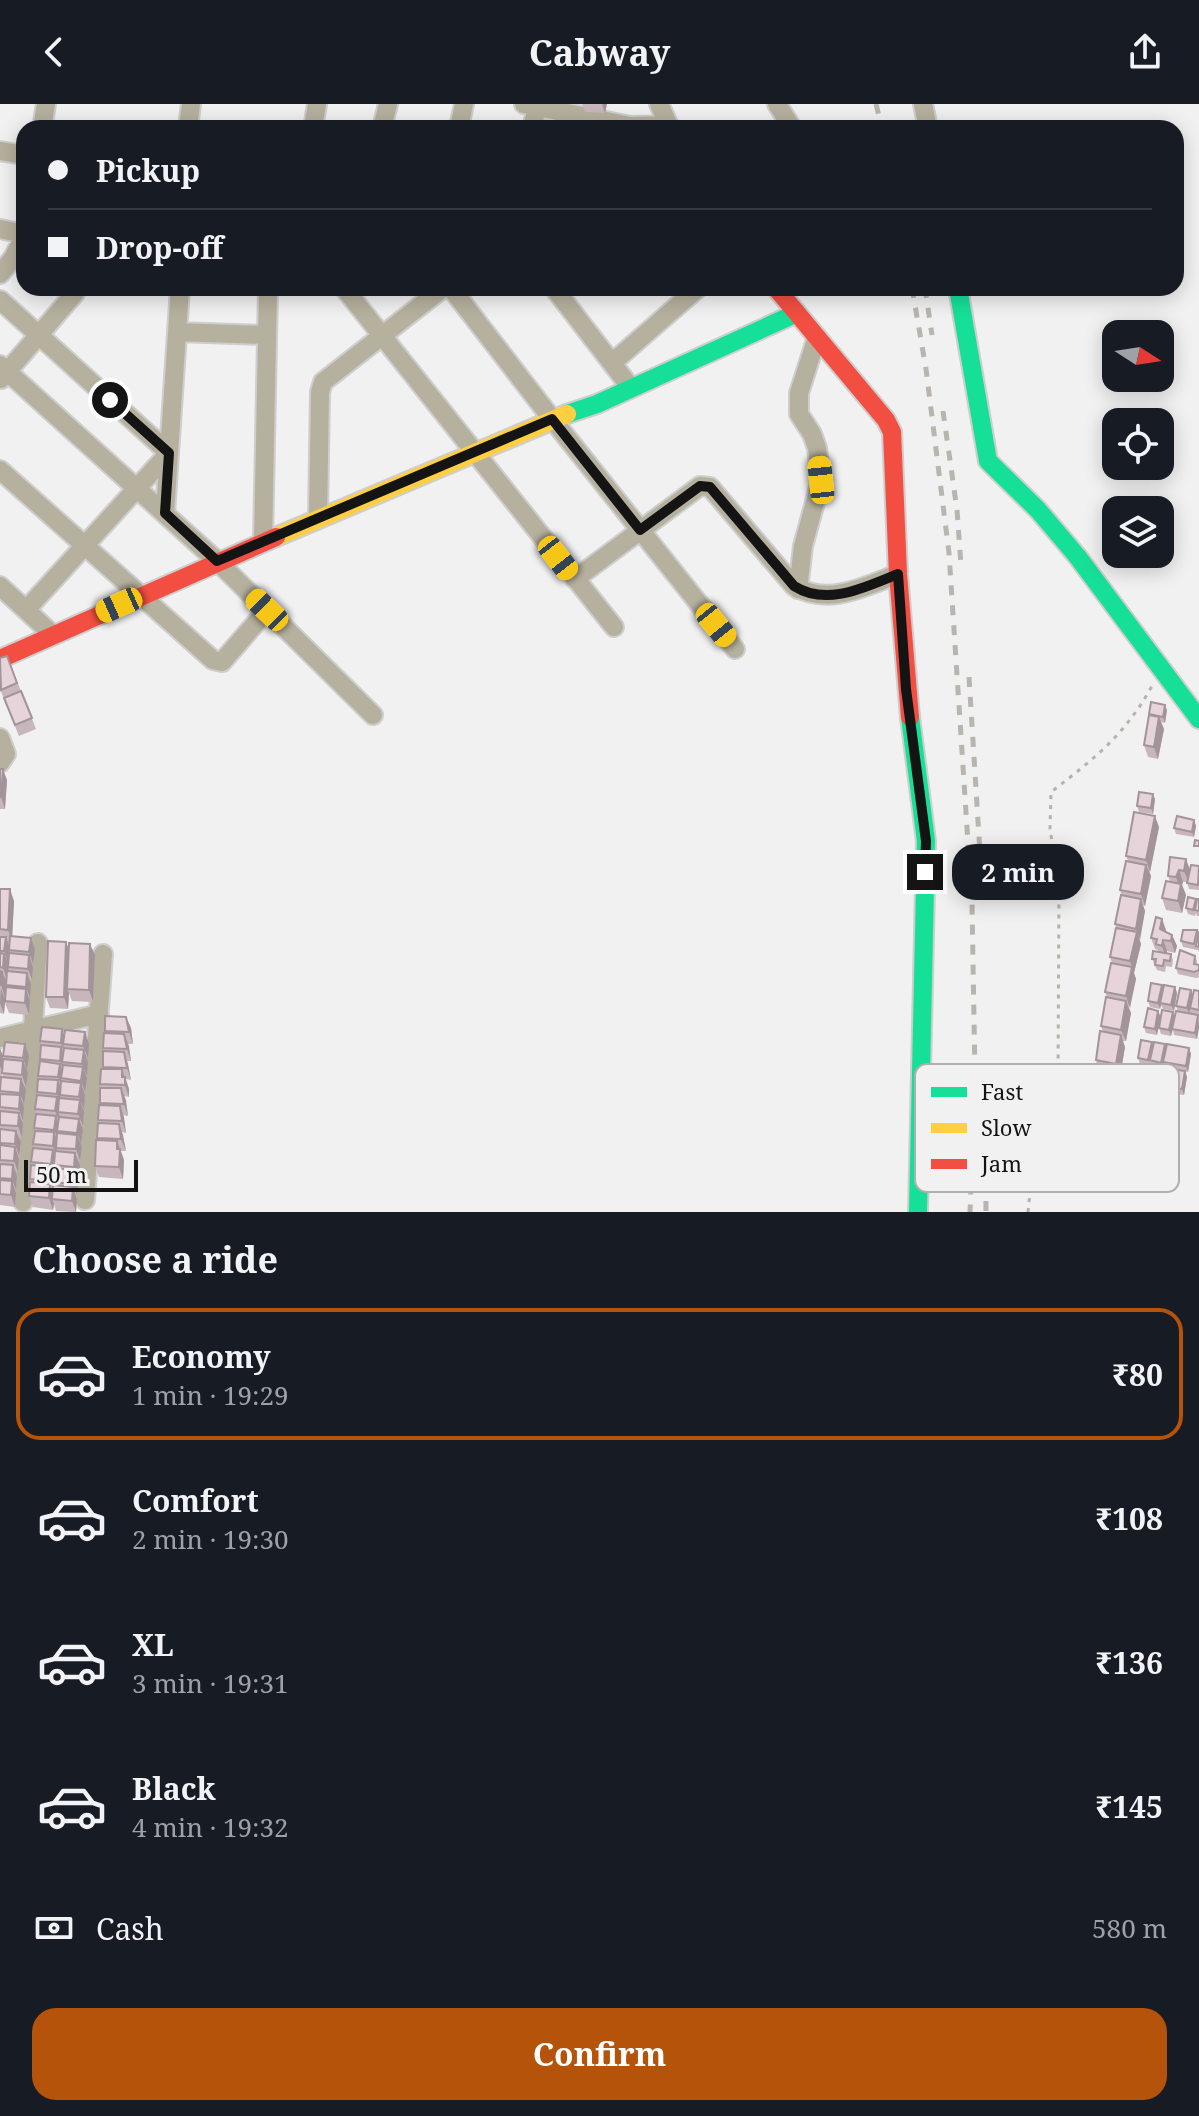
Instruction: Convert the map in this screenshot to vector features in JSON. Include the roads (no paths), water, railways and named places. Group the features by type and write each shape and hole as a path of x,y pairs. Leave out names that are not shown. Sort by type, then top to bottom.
{"street":[{"path":"172,104 191,105"},
{"path":"533,105 602,120"},
{"path":"0,274 16,252"},
{"path":"72,296 3,372 137,487 217,561 373,715"},
{"path":"165,513 179,296"},
{"path":"263,542 268,296"},
{"path":"351,296 614,627"},
{"path":"318,518 321,386 433,296"},
{"path":"457,296 735,649"},
{"path":"562,296 631,388"},
{"path":"612,363 689,296"},
{"path":"783,296 886,420 892,432 906,689 926,841 921,1064"},
{"path":"959,296 988,461 1038,510 1077,556 1199,719"},
{"path":"0,300 169,453"},
{"path":"0,659 217,561 552,419 597,404 797,313"},
{"path":"177,332 267,335"},
{"path":"798,589 803,546 821,480 817,448 799,414 799,393 817,337"},
{"path":"26,610 169,453"},
{"path":"0,470 217,662 222,662 267,610"},
{"path":"575,579 700,486 710,487 798,589 819,596 836,595 898,574"},
{"path":"0,586 53,635"},
{"path":"0,738 6,754 0,763"},
{"path":"23,1202 38,943"},
{"path":"85,1200 103,954"},
{"path":"0,1038 99,1014"},
{"path":"918,1192 918,1212"}],"railway":[{"path":"876,104 880,120"},
{"path":"913,296 926,369 949,553 972,904 975,1064"},
{"path":"926,296 932,335"},
{"path":"943,411 957,510 961,565"},
{"path":"969,677 982,885"},
{"path":"970,1212 971,1192"},
{"path":"986,1192 986,1212"}]}
